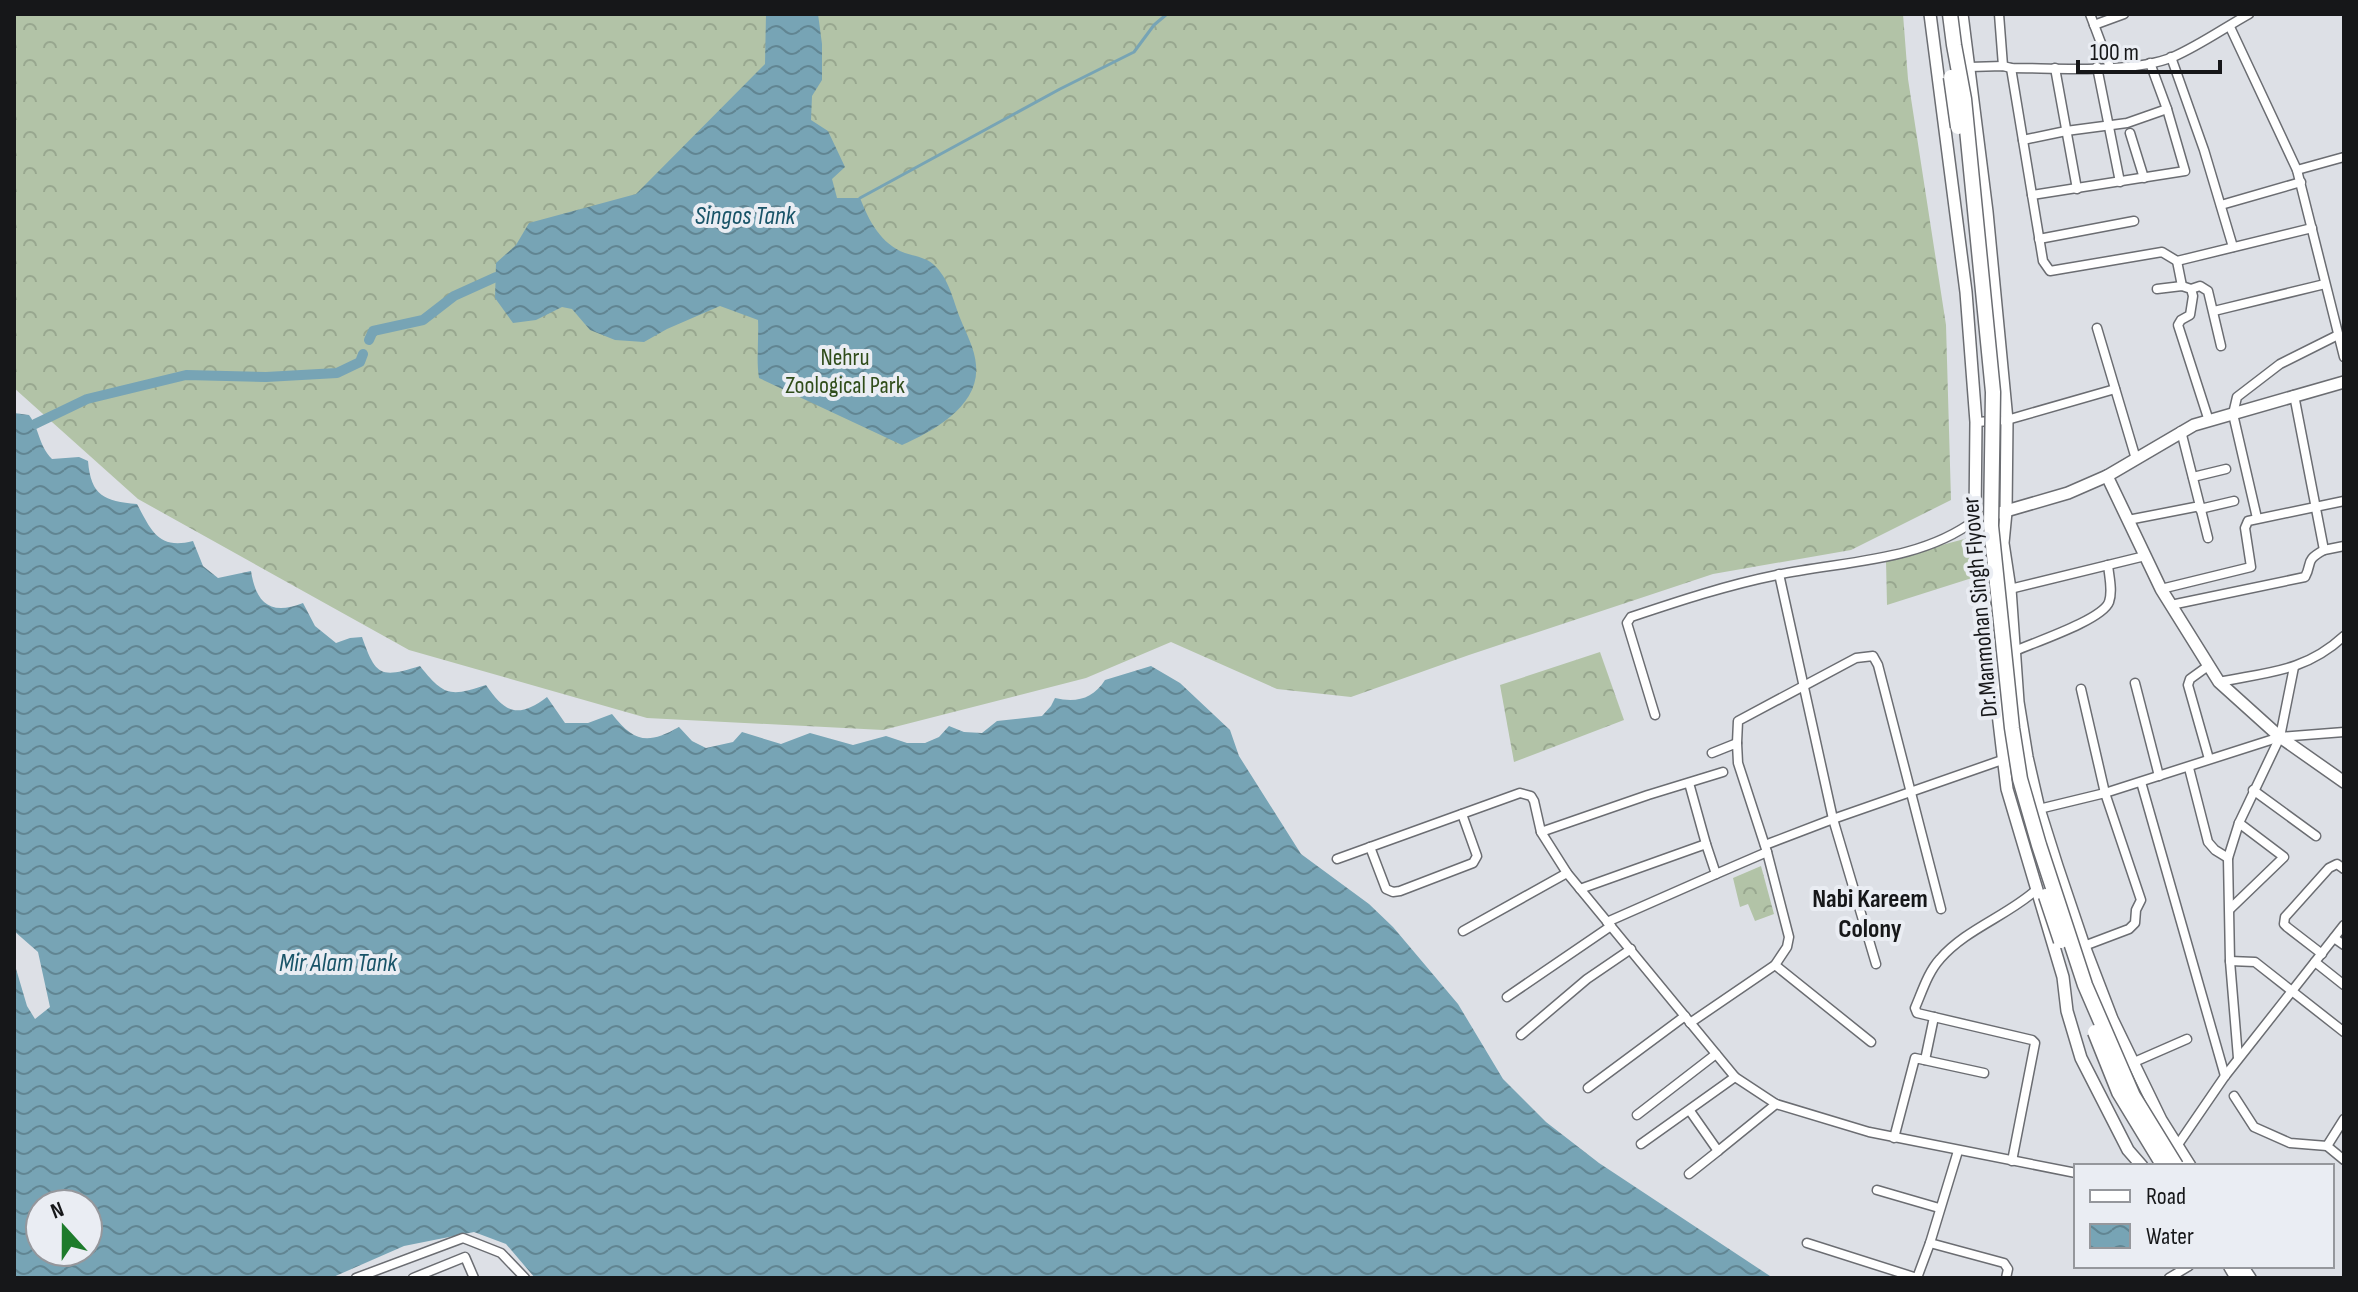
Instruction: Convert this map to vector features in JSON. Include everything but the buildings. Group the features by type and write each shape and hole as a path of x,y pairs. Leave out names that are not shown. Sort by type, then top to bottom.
{"highway":[{"name":"Dr.Manmohan Singh Flyover","path":"1942,14 1963,165 1987,433 1984,515 1996,654 2004,730 2018,804 2053,919 2119,1092 2163,1164"},
{"name":"Dr.Manmohan Singh Flyover","path":"1950,14 1964,99 1993,392 1991,526 2020,779 2085,985 2133,1096 2175,1164"}],"street":[{"path":"1930,14 1966,292 1976,422 1975,520 2007,789 2063,977 2067,1011 2081,1058 2128,1150 2140,1164"},
{"path":"1962,14 1987,212 2007,420 2003,543 2010,589 2018,702 2027,757 2039,809 2084,946 2132,1063 2161,1120 2189,1164"},
{"path":"1999,14 2043,261 2050,271 2162,252 2177,261 2186,287 2193,296 2190,315 2178,325 2209,421"},
{"path":"2090,14 2110,67"},
{"path":"2094,25 2124,14"},
{"path":"1969,67 2110,67 2150,63 2171,57 2249,14"},
{"path":"2233,21 2301,182 2344,357"},
{"path":"2171,57 2233,247"},
{"path":"2032,195 2185,171 2150,63"},
{"path":"2097,67 2120,182"},
{"path":"2055,68 2077,189"},
{"path":"2023,140 2127,123 2167,109"},
{"path":"2130,133 2144,178"},
{"path":"2297,170 2344,157"},
{"path":"2221,205 2301,182"},
{"path":"2039,239 2134,221"},
{"path":"2177,261 2312,228"},
{"path":"2214,311 2325,284"},
{"path":"2157,289 2205,288 2214,311 2221,346"},
{"path":"2097,328 2136,459"},
{"path":"2257,518 2233,414 2237,397 2280,364 2339,329"},
{"path":"1655,715 1628,620 1726,586 1911,550 1957,534 1975,520 2068,493 2107,476 2181,431 2344,382"},
{"path":"1976,422 2007,420 2115,389"},
{"path":"2294,395 2324,550"},
{"path":"2181,431 2208,538"},
{"path":"2193,477 2226,469"},
{"path":"2107,476 2161,589 2219,682 2280,737 2344,782"},
{"path":"2128,520 2234,501"},
{"path":"2161,589 2251,567 2244,525 2248,521 2344,501"},
{"path":"2171,605 2305,577 2308,563 2314,555 2344,546"},
{"path":"2010,589 2145,556"},
{"path":"2015,651 2101,613 2109,602 2108,565"},
{"path":"1779,574 1833,819 1876,964"},
{"path":"2219,682 2311,661 2344,636"},
{"path":"1588,1088 1775,965 1787,947 1789,937 1766,848 1738,763 1738,721 1856,658 1873,656 1878,665 1941,909"},
{"path":"2208,666 2190,679 2188,685 2209,759"},
{"path":"2238,1058 2230,961 2228,858 2253,790 2280,737 2294,667"},
{"path":"2135,683 2159,776"},
{"path":"2081,689 2105,793 2141,900 2135,923 2129,929 2084,946"},
{"path":"2039,809 2189,768 2280,737 2344,732"},
{"path":"1712,753 1737,743"},
{"path":"1507,997 1609,924 1766,848 1833,819 1911,791 2002,760 2027,757"},
{"path":"2189,768 2208,842 2228,858"},
{"path":"1541,832 1723,772"},
{"path":"2141,782 2225,1076"},
{"path":"1689,783 1716,874"},
{"path":"2253,790 2316,836"},
{"path":"1337,859 1520,793 1526,794 1534,801 1541,832 1567,873 1735,1077 1776,1104 1894,1138 2074,1173"},
{"path":"1370,847 1386,889 1400,891 1477,859 1462,814"},
{"path":"2230,909 2284,857 2239,823"},
{"path":"1580,889 1706,844"},
{"path":"2322,954 2284,924 2285,917 2329,868 2337,864 2344,869"},
{"path":"1463,931 1567,873"},
{"path":"2012,1161 2035,1043 1917,1013 1915,1008 1940,958 2036,890"},
{"path":"2177,1146 2238,1058 2344,925"},
{"path":"2334,938 2344,945"},
{"path":"1521,1035 1587,979 1631,949"},
{"path":"2230,961 2255,962 2344,1032"},
{"path":"2315,962 2344,985"},
{"path":"1775,965 1871,1042"},
{"path":"1925,1060 1934,1017"},
{"path":"2132,1063 2187,1039"},
{"path":"1637,1115 1716,1054"},
{"path":"1894,1138 1913,1061 1918,1058 1984,1073"},
{"path":"1641,1144 1735,1077"},
{"path":"2234,1096 2254,1127 2290,1143 2327,1146 2344,1160"},
{"path":"1689,1174 1776,1104"},
{"path":"1690,1111 1718,1151"},
{"path":"2327,1146 2344,1119"},
{"path":"1807,1243 1917,1278 1958,1151"},
{"path":"1877,1190 1939,1208"},
{"path":"356,1278 463,1238 501,1253 525,1278"},
{"path":"1930,1243 2004,1263 2008,1269 2006,1278"},
{"path":"413,1278 465,1257 474,1278"}],"green space":[{"name":"Nehru Zoological Park","path":"14,14 1903,14 1908,79 1946,325 1951,500 1851,550 1713,574 1351,697 1277,689 1171,642 1086,678 883,730 647,718 409,650 138,499 14,388"},
{"path":"1968,538 1972,578 1887,605 1886,560"},
{"path":"1600,652 1624,720 1514,762 1500,685"},
{"path":"1761,866 1774,914 1755,921 1748,904 1740,907 1733,878"}],"water":[{"name":"Singos Tank","path":"766,14 818,14 822,80 812,96 811,120 828,131 845,167 832,179 837,198 860,198 872,223 889,244 933,264 950,290 972,347 975,380 963,405 940,424 902,445 759,378 758,320 720,306 644,342 615,340 590,330 572,309 562,307 536,320 513,323 495,298 496,263 516,245 529,223 636,194 765,64"},
{"name":"Mir Alam Tank","path":"14,413 29,415 52,459 79,457 88,461 96,489 116,501 137,504 157,536 171,543 193,541 203,566 218,578 251,571 257,591 266,604 282,608 303,603 315,626 336,643 362,637 371,660 382,671 396,672 420,666 435,683 448,691 464,691 486,685 499,702 513,710 528,708 547,697 565,723 588,723 612,714 627,730 642,738 658,736 679,727 692,741 706,748 733,742 742,732 781,744 810,733 853,745 886,736 907,743 925,743 939,737 949,726 964,732 982,733 997,721 1042,716 1055,698 1083,698 1095,692 1105,680 1151,666 1180,683 1230,730 1239,756 1301,854 1369,904 1393,927 1458,1004 1503,1079 1546,1122 1599,1163 1773,1278 535,1278 506,1244 474,1232 404,1246 331,1278 14,1278 14,962 27,1006 35,1019 50,1007 38,952 14,931"}],"waterway":[{"path":"860,198 1134,52 1154,25 1167,14"},
{"path":"369,340 373,331 423,320 454,296 496,277"},
{"path":"35,424 87,399 186,375 266,377 337,373 360,362 363,354"}],"district":[{"name":"Nabi Kareem Colony","path":"1870,914"}]}
